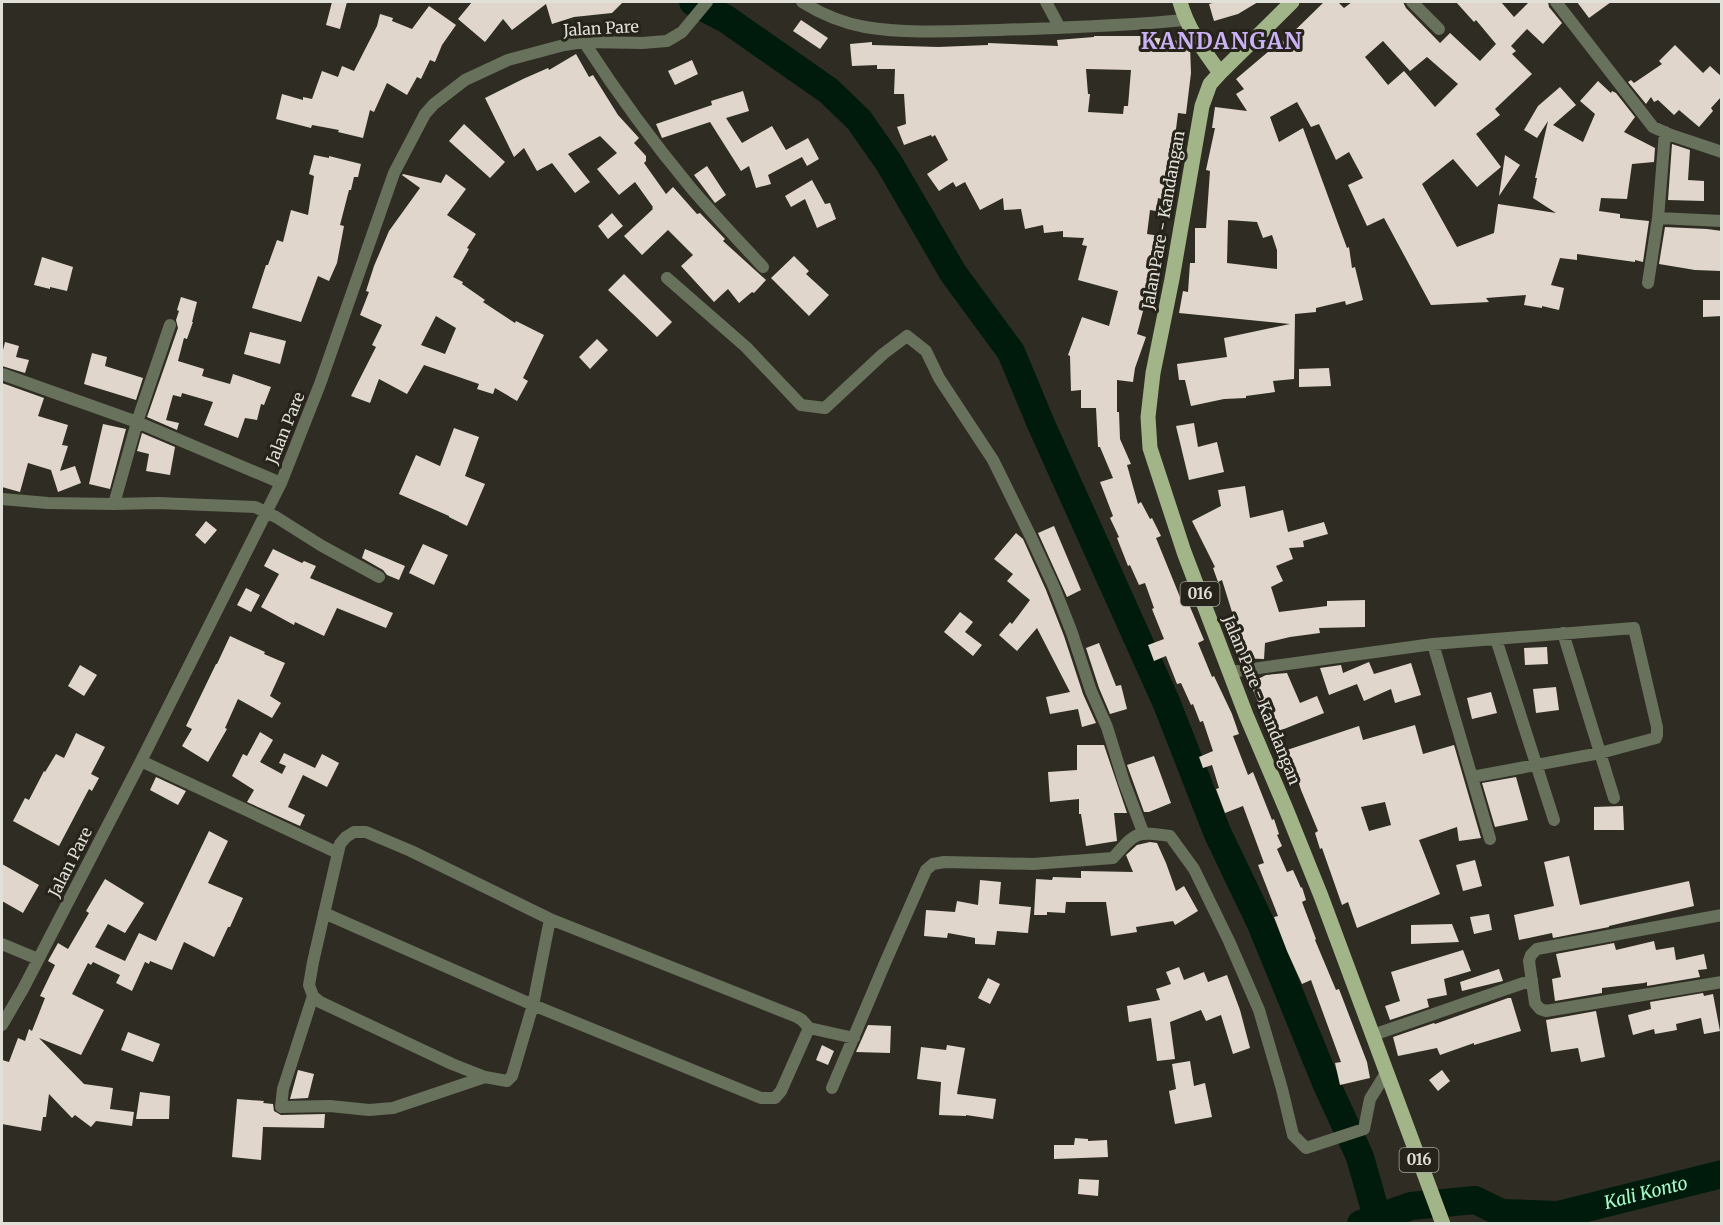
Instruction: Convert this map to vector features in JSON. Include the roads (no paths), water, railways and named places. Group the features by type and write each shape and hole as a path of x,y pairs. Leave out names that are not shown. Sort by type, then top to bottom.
{"main road":[{"path":"1180,2 1185,20 1220,73"},
{"name":"Jalan Pare - Kandangan","path":"1292,2 1210,84 1202,106 1153,374 1148,426 1150,448 1167,503 1230,672 1317,885 1443,1224"}],"street":[{"name":"Jalan Pare","path":"2,1025 141,761 281,483 320,384 394,173 425,114 434,104 465,81 508,60 584,42 658,43 674,38 682,32 707,2"},
{"path":"802,2 820,7 864,27 899,30 969,31 1060,28 1185,20"},
{"path":"1046,2 1060,28"},
{"path":"1412,2 1439,29"},
{"path":"1556,2 1653,127 1722,152"},
{"path":"584,42 616,92 651,140 763,267"},
{"path":"1648,284 1658,218 1665,132"},
{"path":"1658,218 1722,221"},
{"path":"668,278 746,348 801,405 825,408 907,336 926,351 939,378 993,460 1054,587 1091,691 1107,727 1143,832"},
{"path":"114,504 137,422 170,325"},
{"path":"2,374 137,422 281,483"},
{"path":"2,499 48,503 158,503 255,507 379,577"},
{"path":"1230,672 1433,644 1634,628 1657,727 1658,735 1653,740 1600,753 1472,777"},
{"path":"1563,633 1614,798"},
{"path":"1496,639 1554,820"},
{"path":"1433,644 1490,839"},
{"path":"141,761 338,853"},
{"path":"550,919 533,1005 512,1078 504,1082 452,1064 320,1002 313,996 309,984 340,844 354,832 366,832 411,851 550,919 797,1017 809,1028 854,1038"},
{"path":"832,1088 929,866 944,862 1033,864 1113,858 1128,841 1143,832 1170,836 1194,869 1218,916 1259,1010 1293,1135 1306,1148 1364,1129 1370,1099 1386,1073"},
{"path":"324,914 533,1005 755,1097 775,1098 781,1091 809,1028"},
{"path":"1722,915 1537,949 1529,958 1536,1007 1546,1011 1722,982"},
{"path":"2,944 38,960"},
{"path":"1373,1035 1532,980"},
{"path":"313,996 284,1089 281,1107 330,1106 369,1110 393,1108 485,1077"}],"waterway":[{"path":"693,2 726,19 829,91 859,120 889,163 953,273 1011,352 1167,704 1217,832 1261,924 1327,1085 1360,1157 1377,1217"},
{"name":"Kali Konto","path":"1361,1224 1411,1206 1475,1200 1502,1213 1558,1215 1722,1174"}],"district":[{"name":"KANDANGAN","path":"1222,41"}]}
